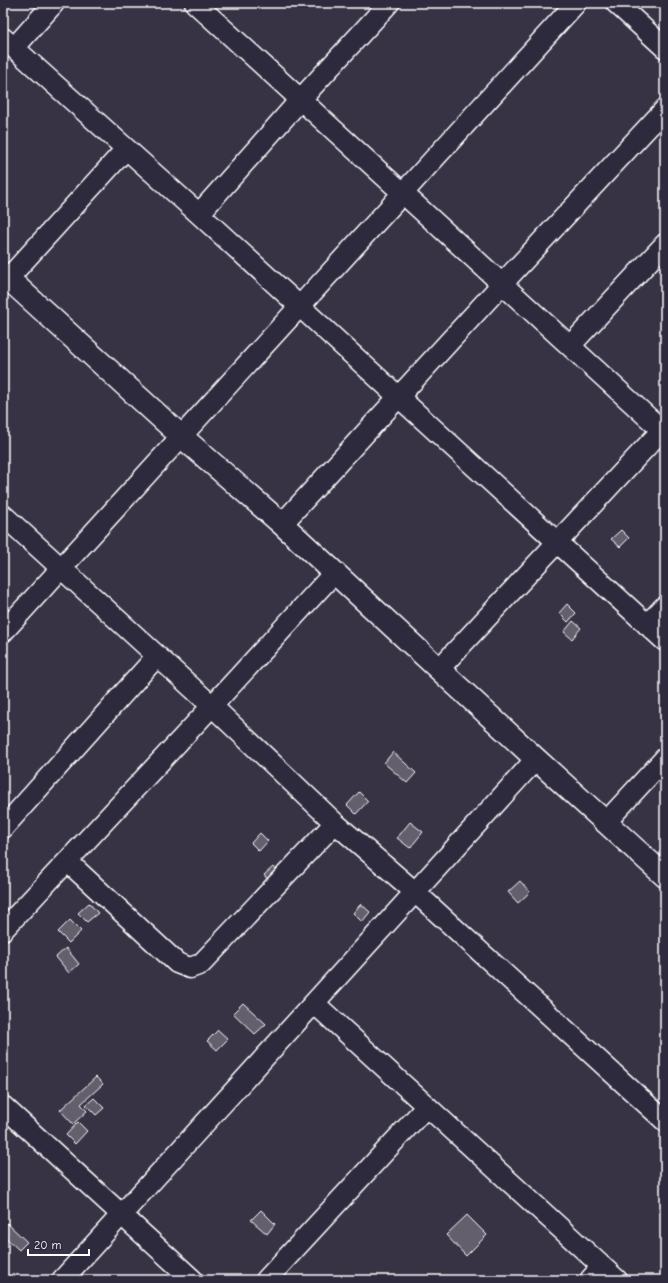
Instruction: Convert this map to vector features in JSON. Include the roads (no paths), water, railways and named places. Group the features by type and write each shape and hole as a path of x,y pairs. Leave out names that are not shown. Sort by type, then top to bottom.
{"street":[{"path":"54,3 8,43 199,214 665,641"},
{"path":"195,3 663,431 439,669"},
{"path":"199,214 300,100 389,3"},
{"path":"3,632 576,3"},
{"path":"616,3 665,48"},
{"path":"282,524 397,397 665,109"},
{"path":"126,149 5,279 282,524 665,876"},
{"path":"570,346 665,244"},
{"path":"3,515 212,706 335,823 415,892 665,1121"},
{"path":"3,930 68,862 334,573"},
{"path":"647,625 665,606"},
{"path":"3,828 157,656"},
{"path":"606,822 665,758"},
{"path":"62,1280 536,759"},
{"path":"68,862 178,963 190,968 201,964 335,823"},
{"path":"314,1003 427,1106 596,1273 617,1280"},
{"path":"3,1106 193,1280"},
{"path":"266,1280 427,1106"}]}
